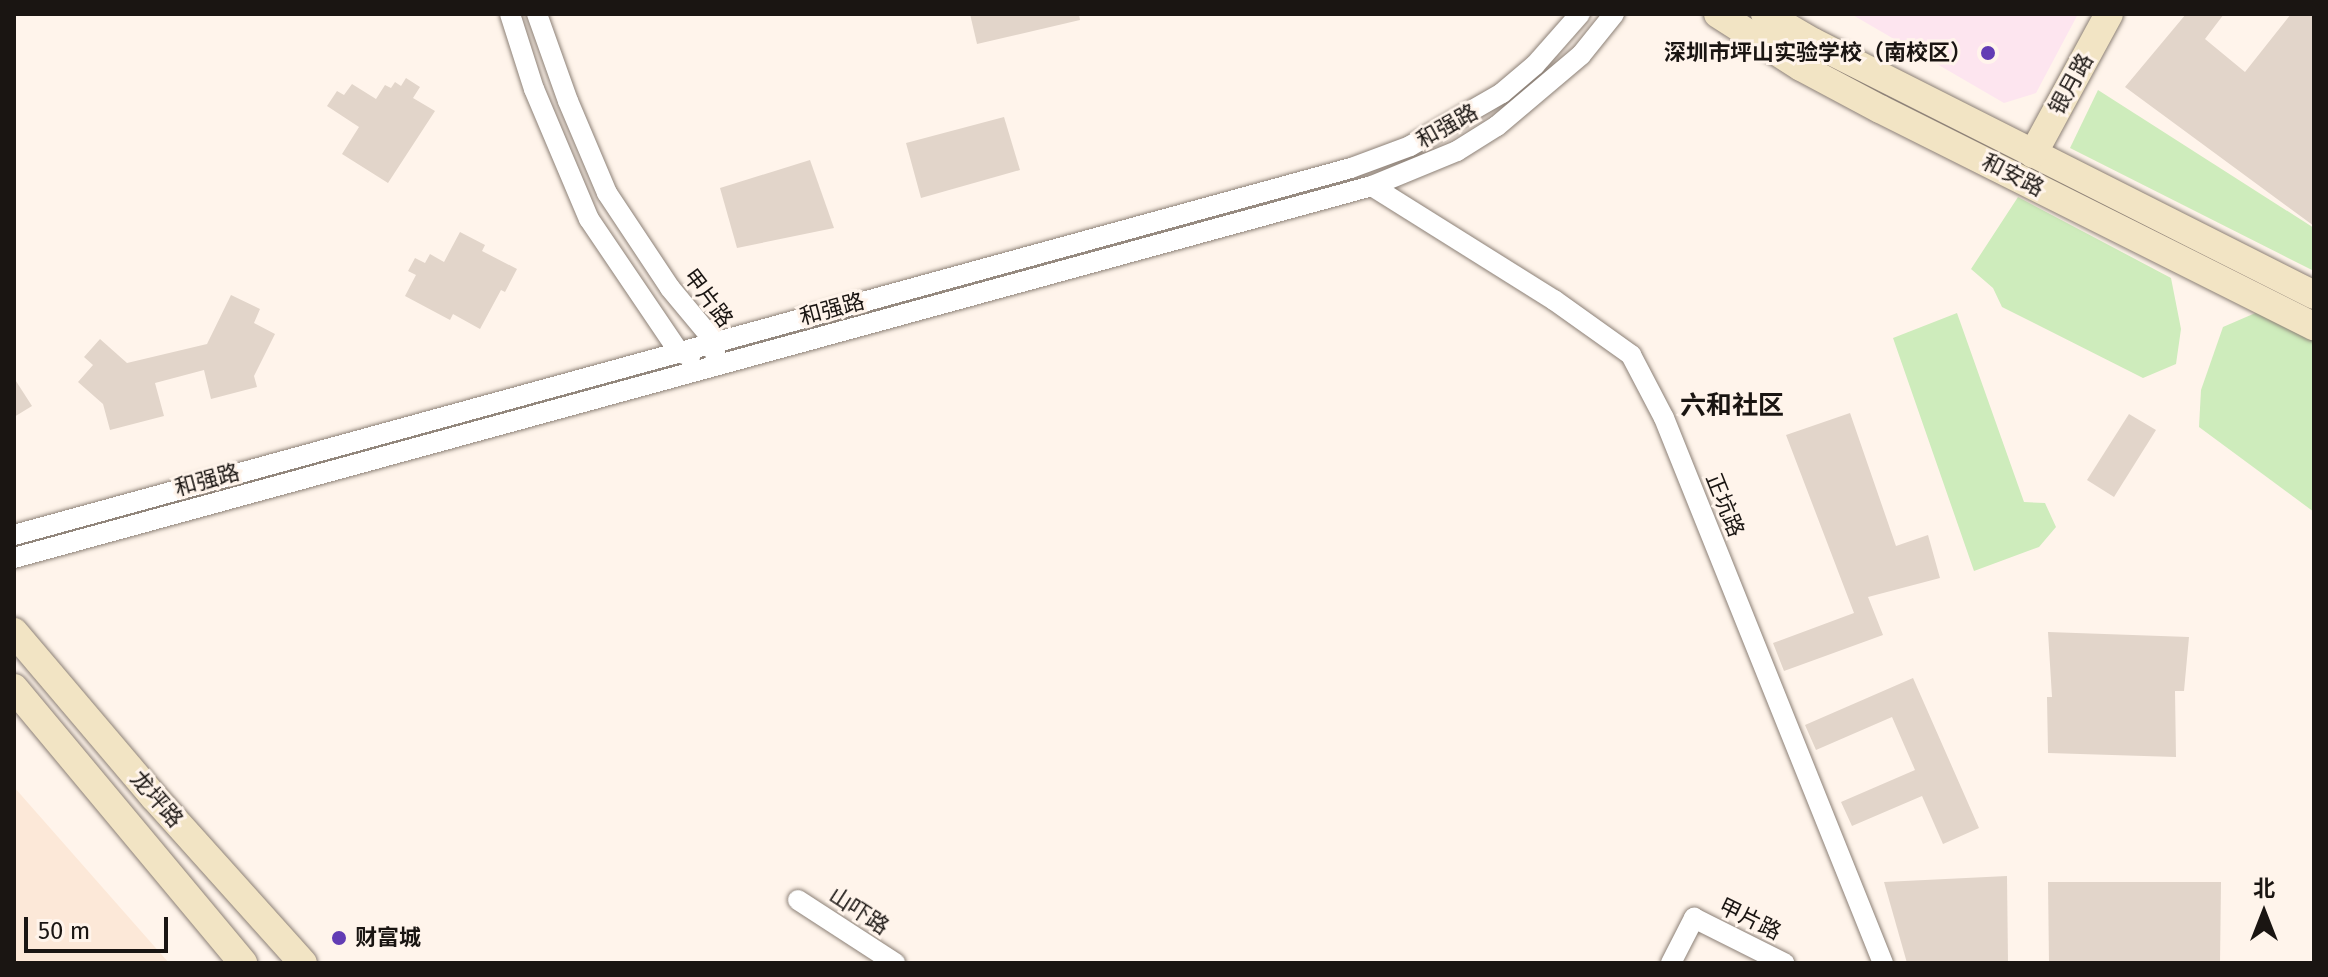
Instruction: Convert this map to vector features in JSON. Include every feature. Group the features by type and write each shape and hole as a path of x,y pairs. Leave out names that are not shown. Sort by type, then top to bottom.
{"street":[{"path":"510,14 534,89 589,219 679,352"},
{"name":"甲片路","path":"537,14 563,88 607,193 670,288 715,342 716,366 679,352"},
{"name":"和强路","path":"14,535 1351,168 1458,121 1502,93 1535,65 1580,14"},
{"name":"和强路","path":"14,558 1372,186 1457,151 1497,126 1581,55 1614,14"},
{"name":"和安路","path":"1718,14 1801,67 1880,109 2314,326"},
{"name":"和安路","path":"1765,14 2033,154 2314,295"},
{"name":"银月路","path":"2033,154 2109,14"},
{"name":"正坑路","path":"1372,186 1554,300 1631,355 1664,418 1883,963"},
{"name":"龙坪路","path":"14,632 303,963"},
{"name":"龙坪路","path":"14,688 243,963"},
{"name":"山吓路","path":"798,900 895,963"},
{"name":"甲片路","path":"1671,963 1694,918 1784,963"}],"shaded area":[{"name":"深圳市坪山实验学校（南校区）","path":"1851,14 2078,14 2036,93 2004,103"},
{"path":"14,787 169,963 14,963"}],"green space":[{"path":"2098,90 2314,228 2314,271 2070,148"},
{"path":"2018,197 2171,278 2181,329 2176,364 2143,378 2002,307 1993,288 1971,269"},
{"path":"2260,311 2314,339 2314,512 2199,427 2201,390 2223,327"},
{"path":"1957,313 2024,502 2045,503 2056,527 2039,547 1974,571 1893,338"}],"building":[{"path":"970,14 1079,14 1080,20 977,44"},
{"path":"2186,14 2224,14 2205,39 2245,72 2291,14 2314,14 2314,226 2125,87"},
{"path":"406,78 420,87 413,98 435,111 388,183 342,154 359,127 327,106 337,91 344,95 352,84 376,99 385,85 391,88 395,82 401,86"},
{"path":"1004,117 1020,170 921,198 906,143"},
{"path":"810,160 834,228 737,248 720,188"},
{"path":"460,232 485,245 482,251 517,269 505,292 501,290 480,329 453,314 450,320 405,296 416,275 408,271 415,258 425,263 430,254 444,262"},
{"path":"231,295 260,309 254,323 275,334 254,376 257,387 211,399 204,370 155,383 164,416 110,430 103,404 78,382 93,365 84,357 100,339 127,363 207,344"},
{"path":"14,378 32,406 14,417"},
{"path":"1850,413 1896,546 1928,535 1940,578 1868,597 1883,635 1784,671 1773,643 1854,613 1786,435"},
{"path":"2129,414 2156,430 2114,497 2087,480"},
{"path":"2048,632 2189,637 2184,691 2175,691 2176,757 2048,753 2047,697 2052,697"},
{"path":"1913,678 1979,828 1943,844 1922,796 1852,826 1841,802 1915,770 1892,717 1816,750 1805,725"},
{"path":"2007,876 2008,963 1907,963 1884,882"},
{"path":"2048,882 2221,882 2220,963 2049,963"}],"place":[{"name":"深圳市坪山实验学校（南校区）","path":"1988,53"},
{"name":"财富城","path":"339,938"}],"district":[{"name":"六和社区","path":"1732,406"}]}
